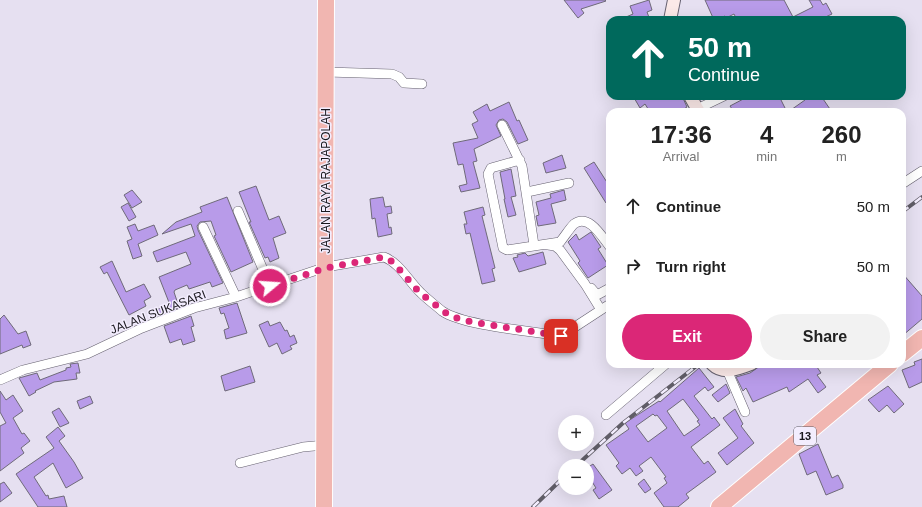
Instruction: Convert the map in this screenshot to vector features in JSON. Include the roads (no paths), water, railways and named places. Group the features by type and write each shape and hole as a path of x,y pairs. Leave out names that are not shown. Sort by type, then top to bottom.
{"highway":[{"name":"JALAN RAYA RAJAPOLAH","path":"324,507 326,0"},
{"path":"906,351 922,338"},
{"name":"13","path":"719,507 787,452 884,368"}],"main road":[{"path":"671,16 674,0"},
{"path":"719,368 722,370 735,368"}],"street":[{"path":"326,72 392,74 399,77 404,83 422,84"},
{"path":"702,108 717,100"},
{"path":"502,125 522,166 534,245"},
{"path":"520,160 491,168 488,174 502,246 507,250 560,242 575,224 582,221 589,222 606,242"},
{"path":"906,181 922,171"},
{"path":"527,192 569,183"},
{"path":"238,211 270,286"},
{"path":"203,227 236,297"},
{"path":"560,242 597,295 601,310"},
{"path":"498,253 534,245 558,247 585,284 601,310"},
{"name":"JALAN SUKASARI","path":"0,380 23,370 87,354 142,328 194,308 236,297 326,268 384,257 393,262 420,293 450,316 472,322 561,336 601,310"},
{"path":"597,295 606,290"},
{"path":"601,310 606,307"},
{"path":"606,415 661,368"},
{"path":"727,370 745,412"},
{"path":"240,464 303,447 325,445"}],"railway":[{"path":"906,209 922,197"},
{"path":"584,459 623,423 694,368"},
{"path":"533,507 558,483"}]}
